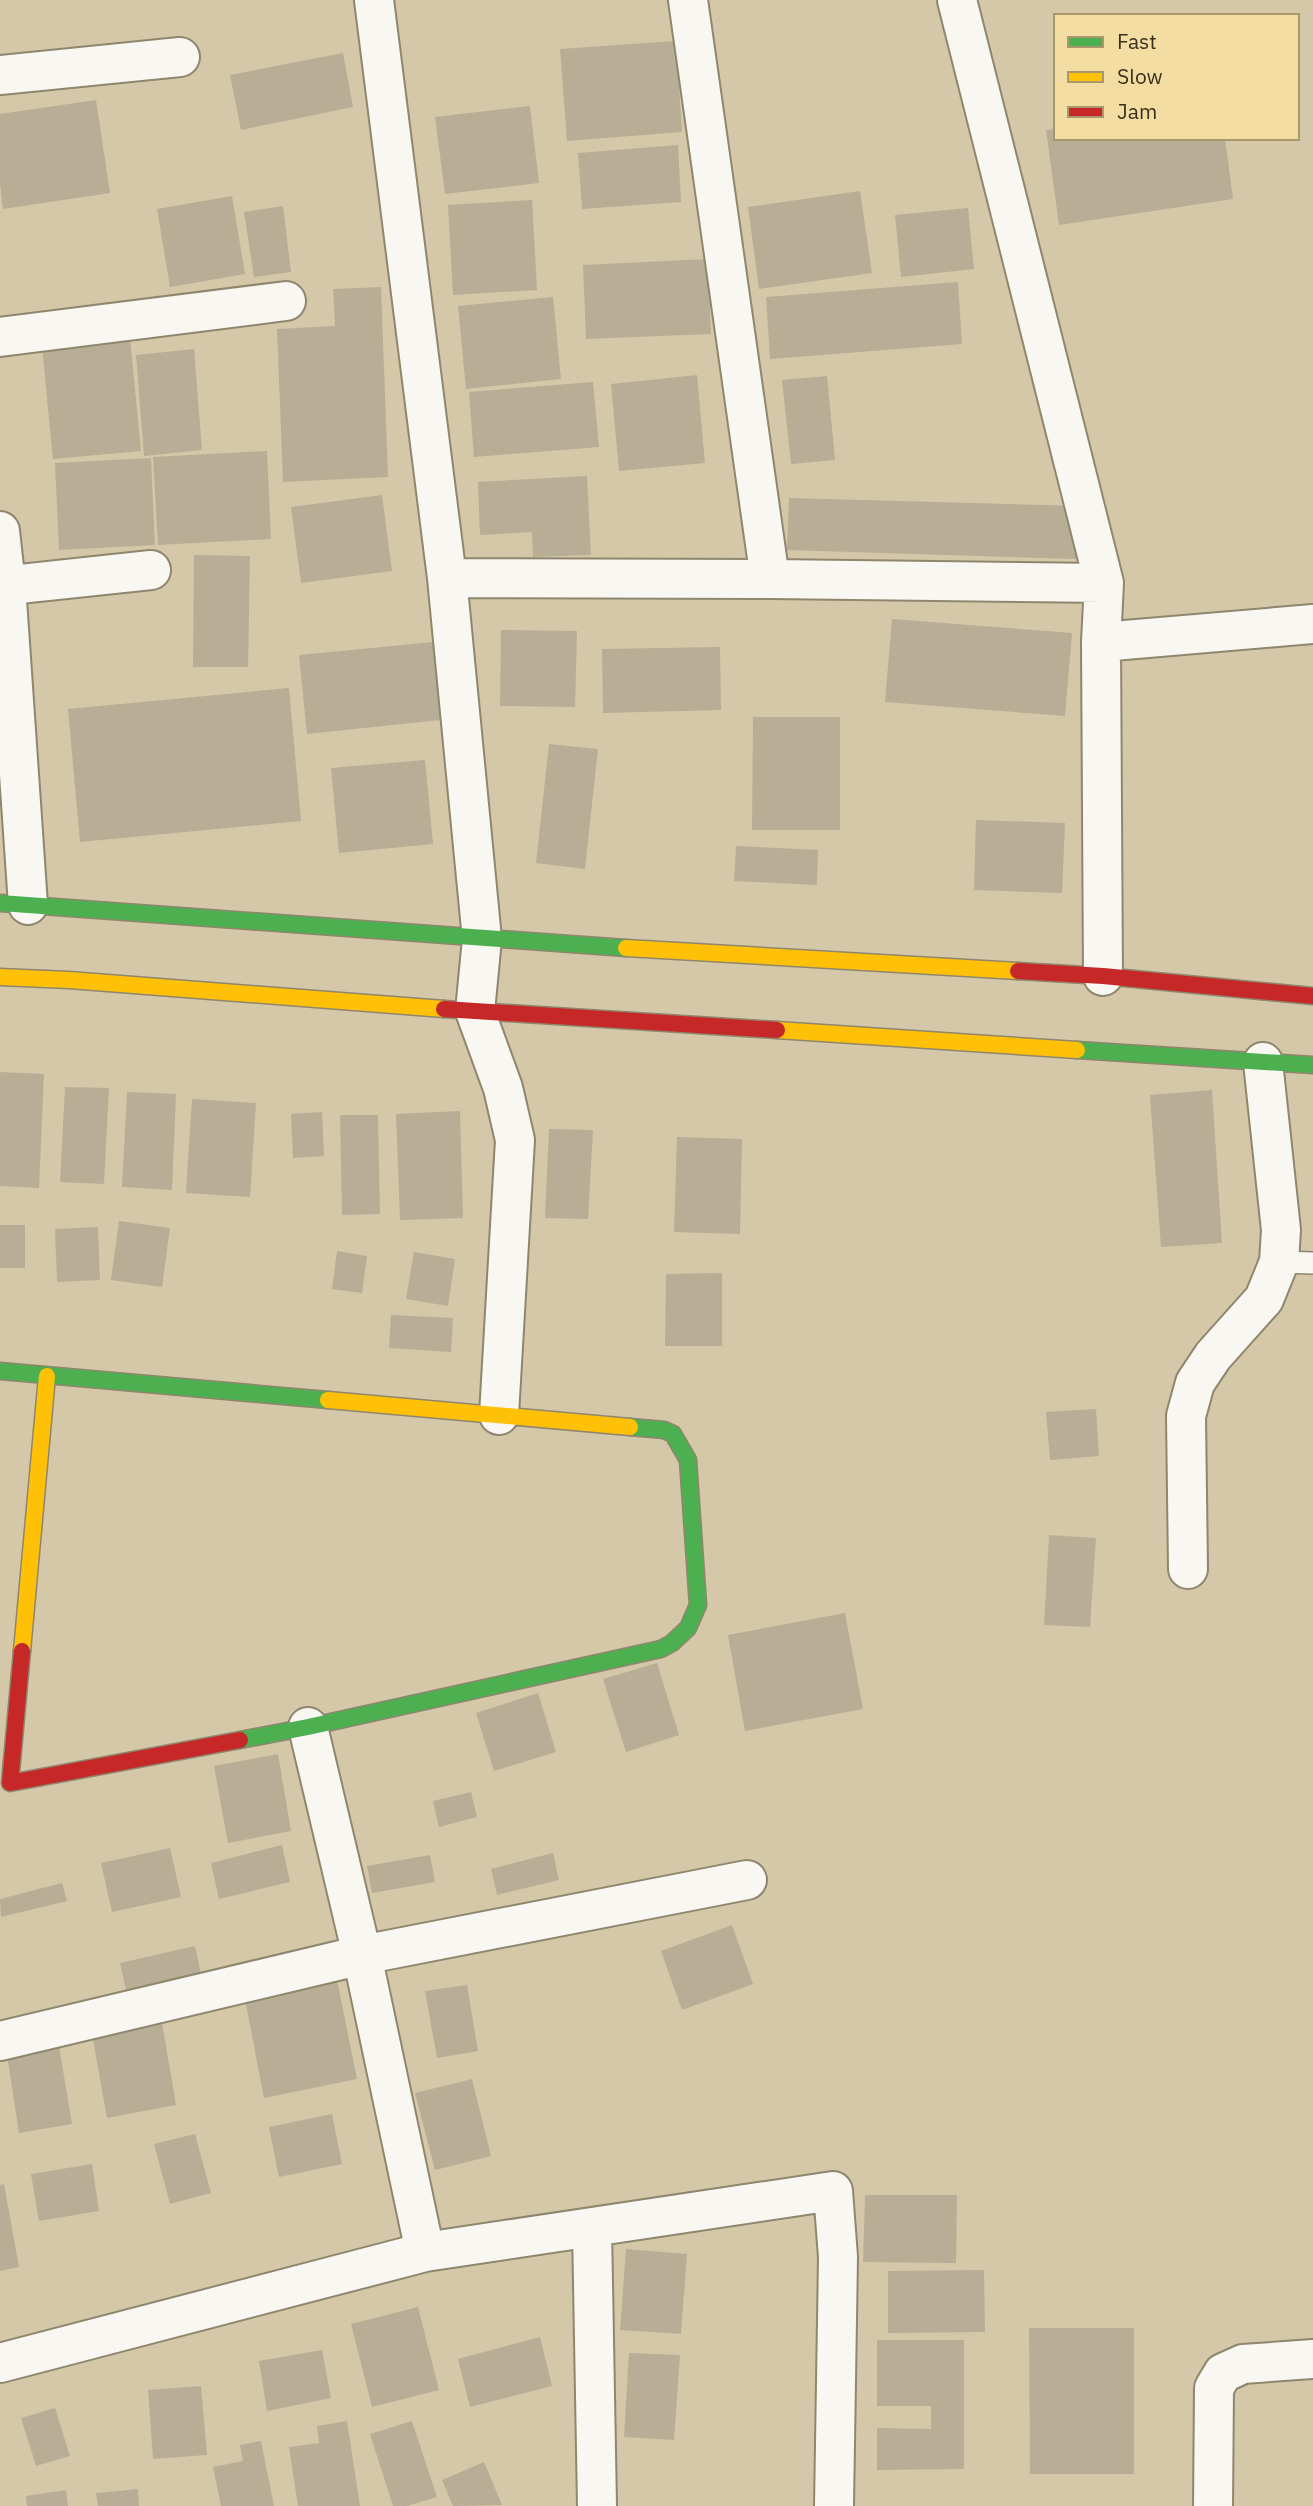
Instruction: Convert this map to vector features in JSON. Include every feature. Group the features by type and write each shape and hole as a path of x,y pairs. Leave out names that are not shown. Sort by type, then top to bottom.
{"main road":[{"path":"14,904 482,939 1103,976 1313,996"},
{"path":"0,977 475,1011 1313,1065"},
{"path":"0,1371 664,1430 673,1434 688,1460 698,1605 688,1628 661,1649 308,1727 5,1784 47,1376"}],"street":[{"path":"374,0 447,578 482,939 475,1011 503,1088 515,1140 499,1415"},
{"path":"688,0 770,579"},
{"path":"957,0 1104,583 1101,642 1103,976"},
{"path":"0,75 180,57"},
{"path":"0,337 286,300"},
{"path":"0,531 14,904"},
{"path":"3,586 151,570"},
{"path":"447,578 1104,583"},
{"path":"1101,642 1313,624"},
{"path":"1188,1569 1186,1416 1195,1383 1213,1356 1296,1263 1281,1230 1262,1062"},
{"path":"308,1727 362,1955 425,2252"},
{"path":"0,2041 362,1955 747,1880"},
{"path":"0,2363 425,2252 833,2191 838,2257 834,2506"},
{"path":"592,2227 597,2506"},
{"path":"1213,2506 1214,2388 1223,2373 1243,2364 1313,2359"}],"building":[{"path":"676,41 682,132 567,141 560,49"},
{"path":"343,53 353,107 241,130 230,75"},
{"path":"96,100 110,193 3,209 0,184 0,114"},
{"path":"530,106 539,183 445,194 435,117"},
{"path":"1054,129 1054,140 1225,140 1233,199 1059,225 1046,130"},
{"path":"678,145 681,202 582,209 578,153"},
{"path":"860,191 872,273 759,289 748,207"},
{"path":"232,196 245,274 170,287 157,209"},
{"path":"532,200 537,290 453,295 448,205"},
{"path":"283,206 291,272 254,277 244,212"},
{"path":"968,208 974,269 901,277 895,215"},
{"path":"708,259 711,334 586,339 583,265"},
{"path":"958,282 962,344 770,359 766,297"},
{"path":"381,287 388,477 283,482 277,329 335,326 333,289"},
{"path":"553,297 561,379 466,389 458,306"},
{"path":"130,338 141,451 53,459 42,347"},
{"path":"194,349 202,450 144,456 136,355"},
{"path":"697,375 705,463 619,471 611,384"},
{"path":"827,376 835,460 791,464 782,380"},
{"path":"593,382 599,447 474,457 469,392"},
{"path":"267,451 271,539 158,545 153,457"},
{"path":"151,458 155,545 59,550 55,463"},
{"path":"587,476 591,555 533,557 532,532 480,535 478,482"},
{"path":"382,495 392,571 301,583 291,507"},
{"path":"789,498 1078,506 1076,559 787,550"},
{"path":"194,555 250,556 248,667 193,667"},
{"path":"892,619 1072,633 1065,716 885,702"},
{"path":"501,630 577,631 575,707 500,706"},
{"path":"433,642 440,720 307,734 299,655"},
{"path":"720,647 721,710 603,713 602,649"},
{"path":"289,688 301,821 80,842 68,709"},
{"path":"753,717 840,717 840,830 752,830"},
{"path":"549,744 598,749 585,869 536,863"},
{"path":"425,760 433,844 339,853 331,768"},
{"path":"976,820 1065,823 1062,893 974,890"},
{"path":"736,846 818,850 817,885 734,881"},
{"path":"0,1072 44,1074 39,1188 0,1186"},
{"path":"65,1087 109,1088 104,1184 60,1182"},
{"path":"1212,1090 1222,1243 1161,1247 1150,1095"},
{"path":"127,1092 176,1094 172,1190 122,1187"},
{"path":"192,1099 256,1103 250,1197 186,1193"},
{"path":"460,1111 463,1218 400,1220 396,1114"},
{"path":"322,1112 324,1156 293,1158 291,1114"},
{"path":"340,1115 378,1115 380,1214 342,1215"},
{"path":"549,1129 593,1130 588,1219 545,1218"},
{"path":"677,1137 742,1139 740,1234 674,1232"},
{"path":"119,1221 170,1228 162,1287 111,1280"},
{"path":"0,1225 25,1225 25,1268 0,1268"},
{"path":"98,1227 100,1280 57,1282 55,1229"},
{"path":"337,1251 367,1256 362,1293 332,1289"},
{"path":"414,1252 455,1259 448,1306 406,1299"},
{"path":"722,1273 722,1346 665,1346 666,1274"},
{"path":"391,1315 453,1318 451,1352 389,1348"},
{"path":"1096,1409 1099,1456 1050,1460 1046,1412"},
{"path":"1049,1535 1096,1538 1090,1627 1044,1625"},
{"path":"845,1613 863,1709 745,1731 728,1635"},
{"path":"657,1663 679,1735 626,1752 603,1679"},
{"path":"538,1693 556,1752 494,1771 476,1713"},
{"path":"278,1754 291,1831 228,1843 214,1766"},
{"path":"471,1792 477,1817 439,1827 433,1801"},
{"path":"282,1845 290,1882 219,1899 211,1863"},
{"path":"170,1848 181,1897 112,1912 101,1863"},
{"path":"553,1853 559,1880 497,1895 491,1869"},
{"path":"430,1855 435,1882 372,1893 367,1866"},
{"path":"62,1883 67,1901 1,1917 0,1899"},
{"path":"732,1925 753,1984 682,2010 661,1951"},
{"path":"195,1946 203,1983 128,1999 120,1963"},
{"path":"336,1975 357,2079 264,2098 244,1994"},
{"path":"467,1985 478,2051 437,2058 425,1991"},
{"path":"161,2017 176,2105 107,2118 91,2028"},
{"path":"58,2040 72,2124 19,2133 6,2048"},
{"path":"472,2079 491,2156 435,2170 415,2093"},
{"path":"332,2114 342,2164 279,2177 269,2127"},
{"path":"195,2134 211,2193 170,2204 154,2144"},
{"path":"92,2164 99,2211 39,2221 31,2174"},
{"path":"4,2184 19,2267 0,2271 0,2185"},
{"path":"865,2195 957,2195 956,2263 863,2262"},
{"path":"626,2249 687,2254 681,2334 620,2330"},
{"path":"984,2270 985,2332 888,2333 888,2271"},
{"path":"418,2307 439,2390 372,2407 351,2324"},
{"path":"1029,2328 1134,2328 1134,2474 1030,2474"},
{"path":"540,2337 552,2386 470,2407 458,2359"},
{"path":"877,2340 964,2340 964,2469 877,2470 877,2428 931,2429 931,2406 877,2406"},
{"path":"322,2350 331,2398 267,2411 259,2361"},
{"path":"629,2353 680,2355 674,2440 624,2437"},
{"path":"201,2386 207,2455 153,2459 148,2390"},
{"path":"55,2408 70,2456 36,2466 21,2418"},
{"path":"347,2421 360,2506 298,2506 289,2447 319,2443 317,2426"},
{"path":"412,2421 437,2497 407,2506 393,2506 370,2434"},
{"path":"261,2441 274,2506 221,2506 213,2467 243,2461 240,2445"},
{"path":"484,2462 502,2505 453,2506 442,2480"},
{"path":"138,2489 139,2506 98,2506 96,2493"},
{"path":"66,2490 68,2506 27,2506 26,2496"}],"traffic: fast":[{"path":"0,903 626,948"},
{"path":"1077,1050 1313,1065"},
{"path":"0,1371 328,1400"},
{"path":"240,1740 661,1649 672,1643 688,1628 698,1605 688,1460 673,1434 664,1430 630,1427"}],"traffic: slow":[{"path":"626,948 1018,971"},
{"path":"0,977 444,1009"},
{"path":"777,1030 1077,1050"},
{"path":"22,1651 47,1376"},
{"path":"328,1400 630,1427"}],"traffic: jam":[{"path":"1018,971 1103,976 1313,996"},
{"path":"444,1009 777,1030"},
{"path":"22,1651 10,1783 240,1740"}]}
